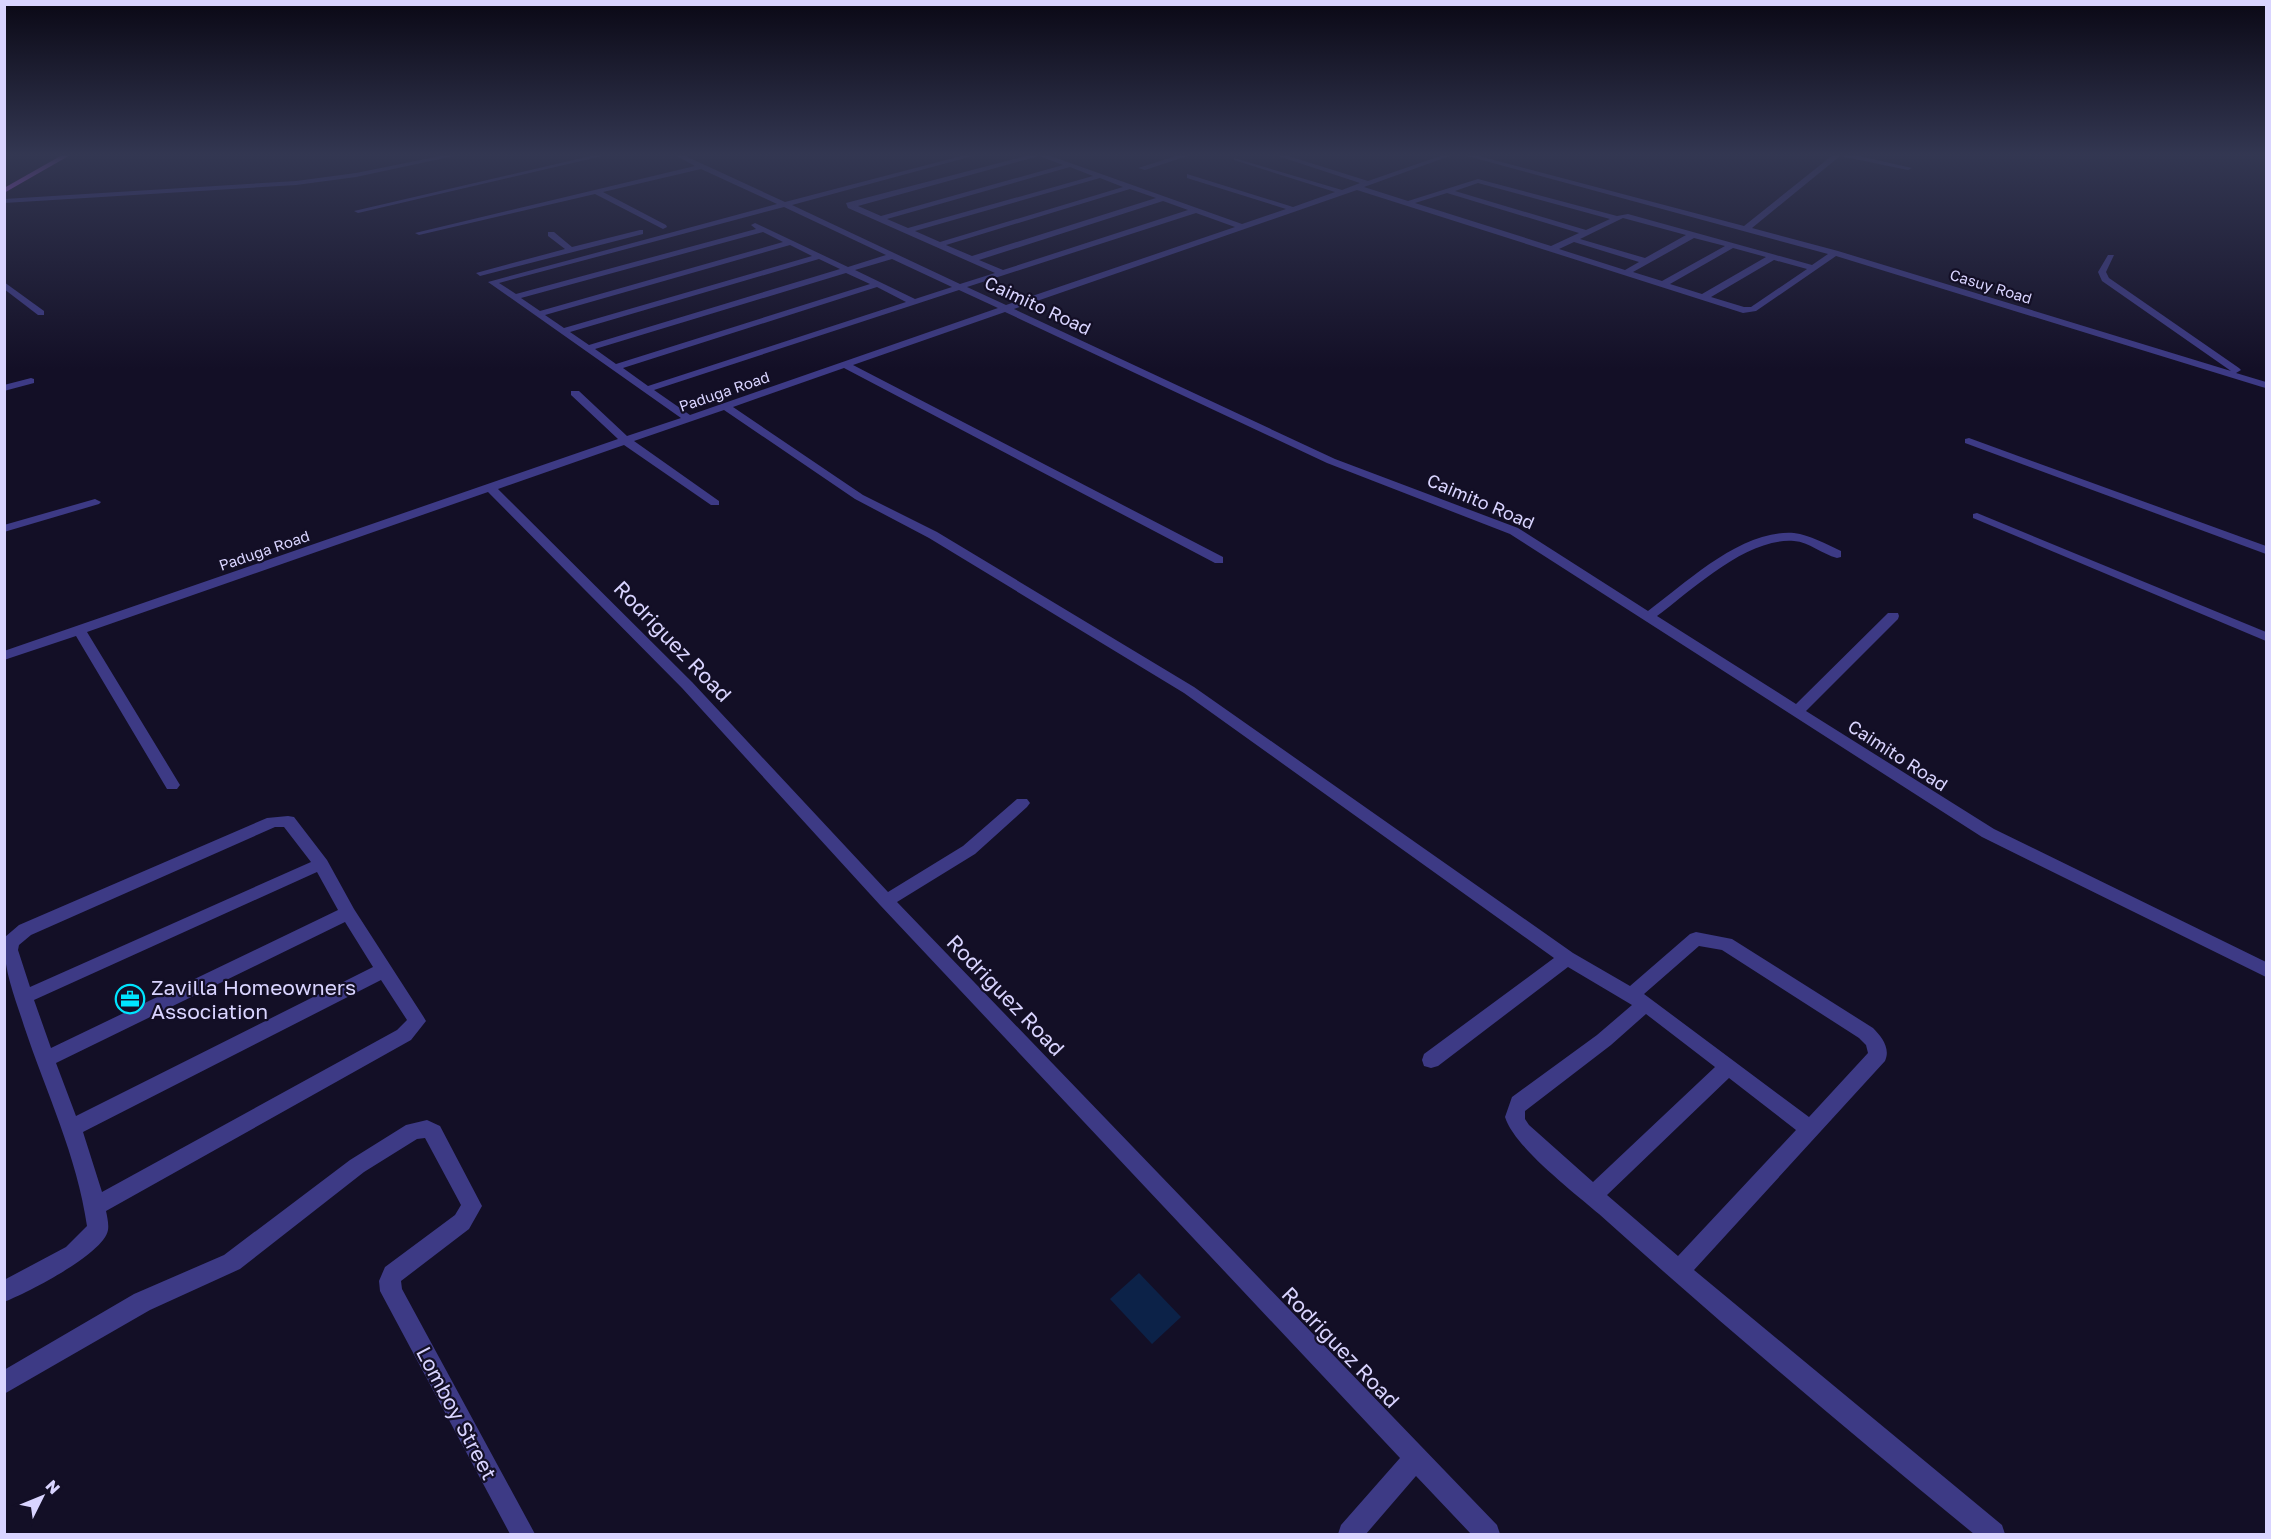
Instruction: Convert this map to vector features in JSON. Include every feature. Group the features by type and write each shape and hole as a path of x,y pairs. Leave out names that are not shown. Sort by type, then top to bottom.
{"street":[{"path":"418,233 448,226"},
{"path":"480,273 667,226"},
{"path":"689,419 492,282 706,226"},
{"path":"756,226 914,302"},
{"name":"Caimito Road","path":"827,226 1330,461 1508,528 1988,833 2266,970"},
{"path":"895,226 1002,273"},
{"path":"908,231 926,226"},
{"path":"939,244 1000,226"},
{"path":"972,259 1076,226"},
{"path":"647,389 1147,226"},
{"name":"Paduga Road","path":"4,656 1246,226"},
{"path":"1483,226 1554,248 1570,256 1750,310 1835,252"},
{"path":"1563,226 1587,233"},
{"path":"1554,248 1602,226"},
{"path":"1656,226 1810,267"},
{"name":"Casuy Road","path":"1734,226 1835,252 2266,385"},
{"path":"1746,229 1750,226"},
{"path":"516,297 764,230"},
{"path":"551,234 571,250"},
{"path":"1625,273 1693,235"},
{"path":"1572,239 1646,261"},
{"path":"539,314 791,242"},
{"path":"1663,284 1731,246"},
{"path":"563,331 820,256"},
{"path":"586,349 892,256"},
{"path":"1704,297 1772,257"},
{"path":"2111,257 2102,272 2104,279 2250,380"},
{"path":"516,264 520,275"},
{"path":"4,284 41,313"},
{"path":"614,368 878,284"},
{"path":"846,364 1219,561"},
{"path":"4,388 31,381"},
{"path":"575,393 626,441 715,503"},
{"path":"726,407 859,496 933,535 1189,690 1567,958 1639,999 1810,1129"},
{"path":"1969,441 2266,550"},
{"name":"Rodriguez Road","path":"490,488 687,685 886,901 1488,1534"},
{"path":"4,529 95,502"},
{"path":"1977,516 2266,637"},
{"path":"1649,616 1747,546 1780,537 1795,537 1837,554"},
{"path":"1798,711 1893,616"},
{"path":"79,630 172,785"},
{"path":"886,901 969,850 1022,803"},
{"path":"4,1292 74,1254 98,1230 95,1206 71,1128 45,1060 9,950 14,937 25,930 273,822 288,821 294,825 321,864 348,913 417,1021 411,1030 95,1206"},
{"path":"24,997 321,864"},
{"path":"45,1060 348,913"},
{"path":"1679,1271 1878,1055 1875,1042 1866,1033 1726,944 1716,940 1696,939 1604,1040 1519,1103 1514,1111 1514,1120 1522,1131 1592,1196 1803,1379 1993,1534"},
{"path":"1431,1060 1567,958"},
{"path":"71,1128 384,970"},
{"path":"1592,1196 1729,1066"},
{"name":"Lomboy Street","path":"4,1383 142,1302 232,1262 357,1166 413,1131 428,1129 433,1132 472,1206 462,1222 393,1274 391,1291 523,1534"},
{"path":"1350,1534 1416,1458"}],"water":[{"path":"1139,1273 1181,1317 1152,1344 1110,1299"}],"place":[{"name":"Zavilla Homeowners Association","path":"130,999"}]}
